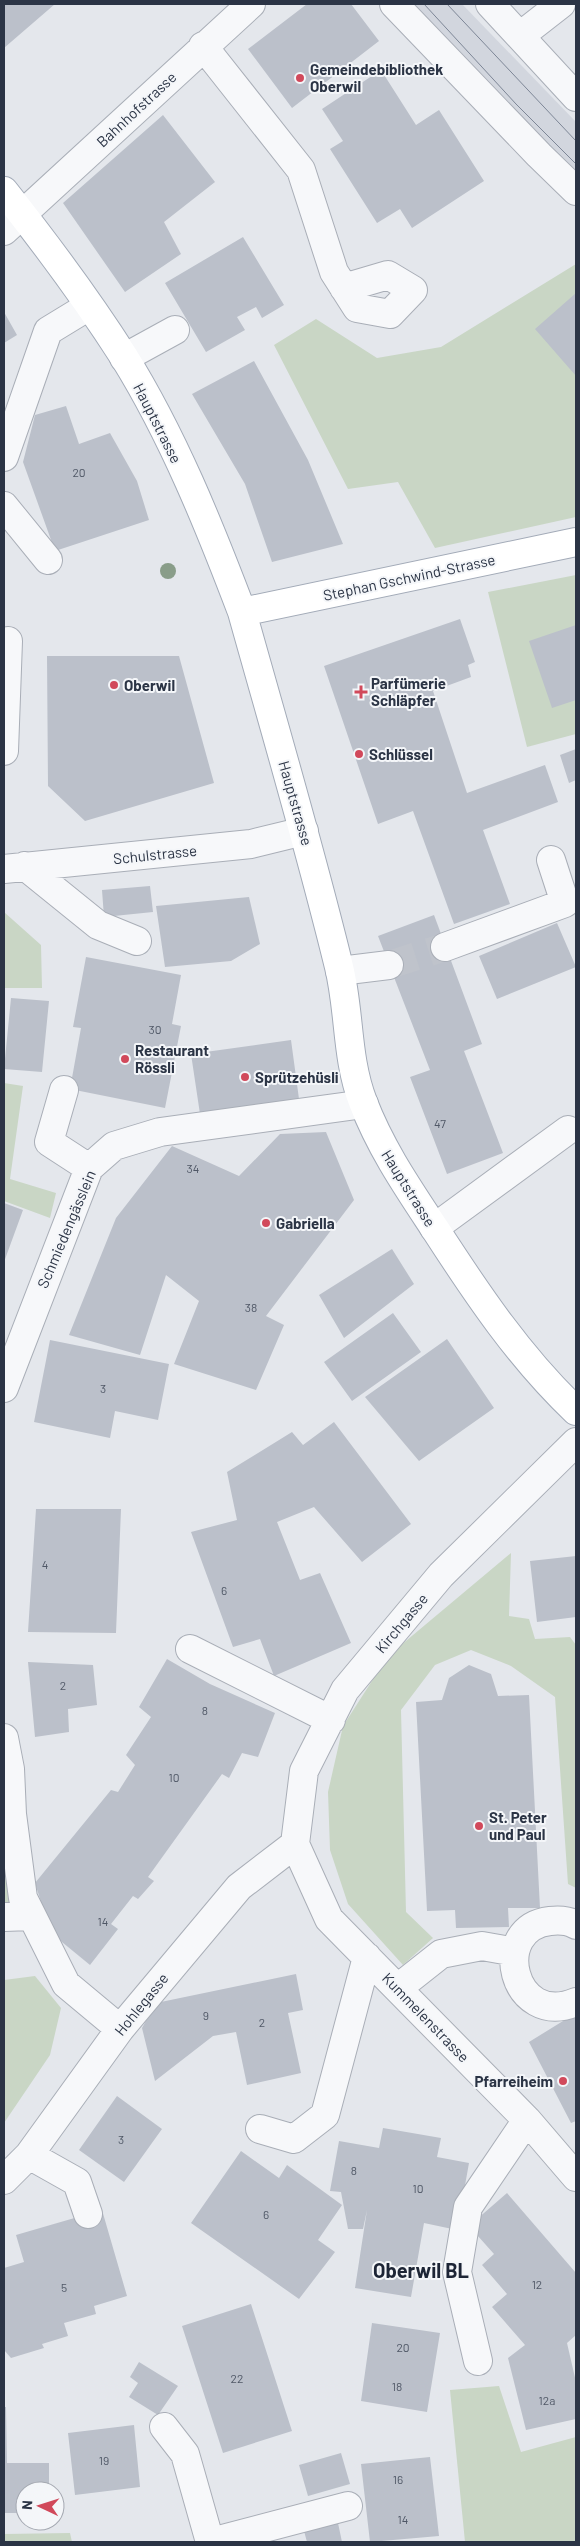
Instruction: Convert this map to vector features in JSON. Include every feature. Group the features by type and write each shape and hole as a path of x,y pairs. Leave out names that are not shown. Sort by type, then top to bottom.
{"main road":[{"name":"Hauptstrasse","path":"4,190 13,222 89,306 124,358 158,419 196,497 242,612 304,831 340,971 348,1042 355,1078 364,1104 392,1165 476,1293 548,1385 576,1411"},
{"name":"Stephan Gschwind-Strasse","path":"242,612 576,542"}],"street":[{"name":"Bahnhofstrasse","path":"13,222 251,4"},
{"path":"394,4 576,191"},
{"path":"490,4 576,97"},
{"path":"520,36 560,4"},
{"path":"203,46 301,170 334,272 344,288"},
{"path":"4,457 48,331 89,306"},
{"path":"124,358 176,330"},
{"path":"4,506 48,560"},
{"path":"4,751 8,641"},
{"name":"Schulstrasse","path":"15,868 251,844 304,831"},
{"path":"445,947 565,903 550,860"},
{"path":"15,868 98,925 137,941"},
{"path":"340,971 390,965"},
{"path":"64,1090 50,1142 89,1168"},
{"name":"Schmiedengässlein","path":"4,1388 11,1345 89,1168 114,1146 160,1132 364,1104"},
{"path":"434,1228 568,1130"},
{"name":"Kirchgasse","path":"295,1844 304,1771 345,1690 441,1575 576,1442"},
{"path":"190,1649 331,1720"},
{"path":"4,1738 10,1769 10,1844 22,1898 66,1984 120,2029"},
{"name":"Kummelenstrasse","path":"295,1844 329,1918 527,2120 574,2171"},
{"name":"Hohlegasse","path":"4,2180 29,2155 120,2029 239,1887 295,1844"},
{"path":"4,1917 31,1916"},
{"path":"576,1925 559,1920 545,1921 532,1928 521,1938 515,1952 513,1966 516,1980 529,1997 548,2006 562,2007 576,2002"},
{"path":"398,1988 441,1954 482,1946 515,1952"},
{"path":"260,2129 294,2139 325,2115 367,1957"},
{"path":"478,2361 457,2272 468,2208 527,2120"},
{"path":"29,2155 77,2182 88,2214"},
{"path":"164,2427 185,2454 211,2542 348,2506"}],"shaded area":[{"path":"407,4 462,4 576,122 576,181"}],"green space":[{"path":"576,264 576,517 435,548 398,482 348,489 274,345 316,319 377,358 441,347"},
{"path":"576,575 576,734 527,747 488,592"},
{"path":"4,912 41,945 42,988 4,988"},
{"path":"4,1083 23,1086 10,1179 56,1193 50,1218 4,1201"},
{"path":"511,1553 509,1616 529,1619 535,1639 570,1637 576,1645 576,1888 568,1884 555,1697 511,1666 471,1650 435,1665 401,1710 406,1912 433,1938 403,1965 348,1904 330,1850 328,1792 343,1726 388,1656"},
{"path":"4,1801 15,1907 4,1907"},
{"path":"35,1976 61,2008 50,2055 4,2123 4,1980"},
{"path":"499,2386 521,2452 576,2437 576,2542 465,2542 450,2390"},
{"path":"70,2533 72,2542 4,2542 4,2534"}],"building":[{"path":"4,4 55,4 4,48"},
{"name":"Gemeindebibliothek Oberwil","path":"307,4 351,4 379,41 292,108 248,49"},
{"path":"381,70 416,125 439,110 484,181 412,228 400,209 377,223 330,149 343,141 322,109"},
{"path":"163,115 215,182 164,222 181,254 125,292 63,203"},
{"path":"243,237 284,305 262,318 256,307 237,317 245,330 206,352 165,283"},
{"path":"576,293 576,376 535,329"},
{"path":"4,312 17,335 4,343"},
{"path":"254,361 308,460 343,544 272,562 245,484 192,394"},
{"path":"66,406 79,444 110,433 137,481 149,520 55,551 23,462 35,415"},
{"path":"460,619 475,662 468,665 471,677 433,691 467,793 545,765 558,802 483,830 510,904 454,924 413,811 378,824 324,666"},
{"path":"576,625 576,700 552,708 529,641"},
{"path":"47,656 179,656 214,783 85,821 48,786"},
{"path":"576,749 576,780 569,783 560,755"},
{"path":"150,886 153,912 104,917 102,890"},
{"path":"249,897 260,944 231,961 165,967 156,906"},
{"path":"434,915 482,1044 464,1051 503,1153 447,1174 410,1077 430,1070 378,936"},
{"path":"557,923 576,967 497,999 479,956"},
{"name":"Restaurant Rössli","path":"86,957 181,975 172,1024 181,1026 165,1108 70,1089 81,1028 73,1027"},
{"path":"11,998 49,1001 42,1072 4,1069"},
{"name":"Sprützehüsli","path":"291,1040 299,1099 200,1114 191,1054"},
{"path":"326,1132 354,1200 266,1316 284,1325 256,1390 174,1364 199,1301 166,1275 140,1355 69,1335 116,1218 172,1146 239,1176 280,1134"},
{"path":"4,1203 23,1210 4,1262"},
{"path":"392,1249 414,1284 344,1338 319,1295"},
{"path":"393,1313 421,1352 352,1401 324,1362"},
{"path":"447,1339 494,1408 419,1461 365,1397"},
{"path":"50,1340 169,1364 158,1420 115,1411 110,1438 34,1422"},
{"path":"334,1422 411,1524 362,1562 314,1507 277,1522 300,1580 320,1573 351,1643 274,1676 260,1639 233,1647 191,1532 237,1520 227,1472 292,1432 303,1445"},
{"path":"36,1509 121,1509 116,1633 28,1632"},
{"path":"576,1556 576,1617 537,1622 530,1561"},
{"path":"167,1659 210,1684 275,1713 258,1757 242,1753 229,1778 222,1774 148,1877 154,1881 138,1899 133,1896 111,1924 118,1929 90,1965 51,1933 35,1883 111,1790 118,1792 135,1765 126,1755 151,1717 139,1707"},
{"path":"28,1662 93,1665 97,1705 68,1709 69,1732 35,1737"},
{"name":"St. Peter und Paul","path":"469,1665 491,1674 498,1696 529,1695 540,1908 508,1908 509,1927 456,1928 455,1910 427,1911 416,1702 442,1700 449,1678"},
{"path":"296,1974 303,2010 288,2013 301,2073 247,2085 236,2032 213,2036 155,2081 142,2028 156,2003"},
{"name":"Pfarreiheim","path":"576,2013 576,2121 571,2123 529,2042"},
{"path":"117,2096 162,2129 124,2182 79,2150"},
{"path":"383,2128 441,2138 437,2157 469,2163 457,2230 424,2223 411,2297 355,2288 367,2210 363,2229 348,2229 341,2192 330,2191 339,2141 379,2148"},
{"path":"241,2151 279,2178 287,2165 342,2205 318,2240 335,2252 299,2299 191,2223"},
{"path":"507,2193 576,2273 576,2335 567,2343 576,2382 576,2419 526,2430 508,2358 525,2345 492,2307 507,2294 482,2265 494,2254 469,2226"},
{"path":"102,2210 127,2296 94,2306 96,2314 64,2323 68,2336 42,2344 44,2348 11,2358 4,2350 4,2268 24,2262 16,2235"},
{"path":"251,2304 292,2431 223,2453 182,2326"},
{"path":"372,2323 440,2333 427,2412 361,2401"},
{"path":"139,2362 178,2386 158,2415 129,2397 138,2383 130,2377"},
{"path":"4,2407 6,2407 7,2463 49,2463 49,2481 15,2481 15,2513 4,2513"},
{"path":"134,2425 140,2487 75,2495 68,2433"},
{"path":"341,2453 350,2484 308,2496 299,2465"},
{"path":"430,2457 439,2536 370,2542 361,2464"},
{"path":"338,2523 342,2542 307,2542 304,2531"}],"tunnel":[{"path":"389,965 445,947"}],"tram line":[{"path":"424,4 516,104 576,164"},
{"path":"447,4 576,141"}],"place":[{"name":"Gemeindebibliothek Oberwil","path":"300,78"},
{"name":"Oberwil","path":"114,685"},
{"name":"Parfümerie Schläpfer","path":"361,692"},
{"name":"Schlüssel","path":"359,754"},
{"name":"Restaurant Rössli","path":"125,1059"},
{"name":"Sprützehüsli","path":"245,1077"},
{"name":"Gabriella","path":"266,1223"},
{"name":"St. Peter und Paul","path":"479,1826"},
{"name":"Pfarreiheim","path":"563,2081"}],"district":[{"name":"Oberwil BL","path":"421,2270"}]}
